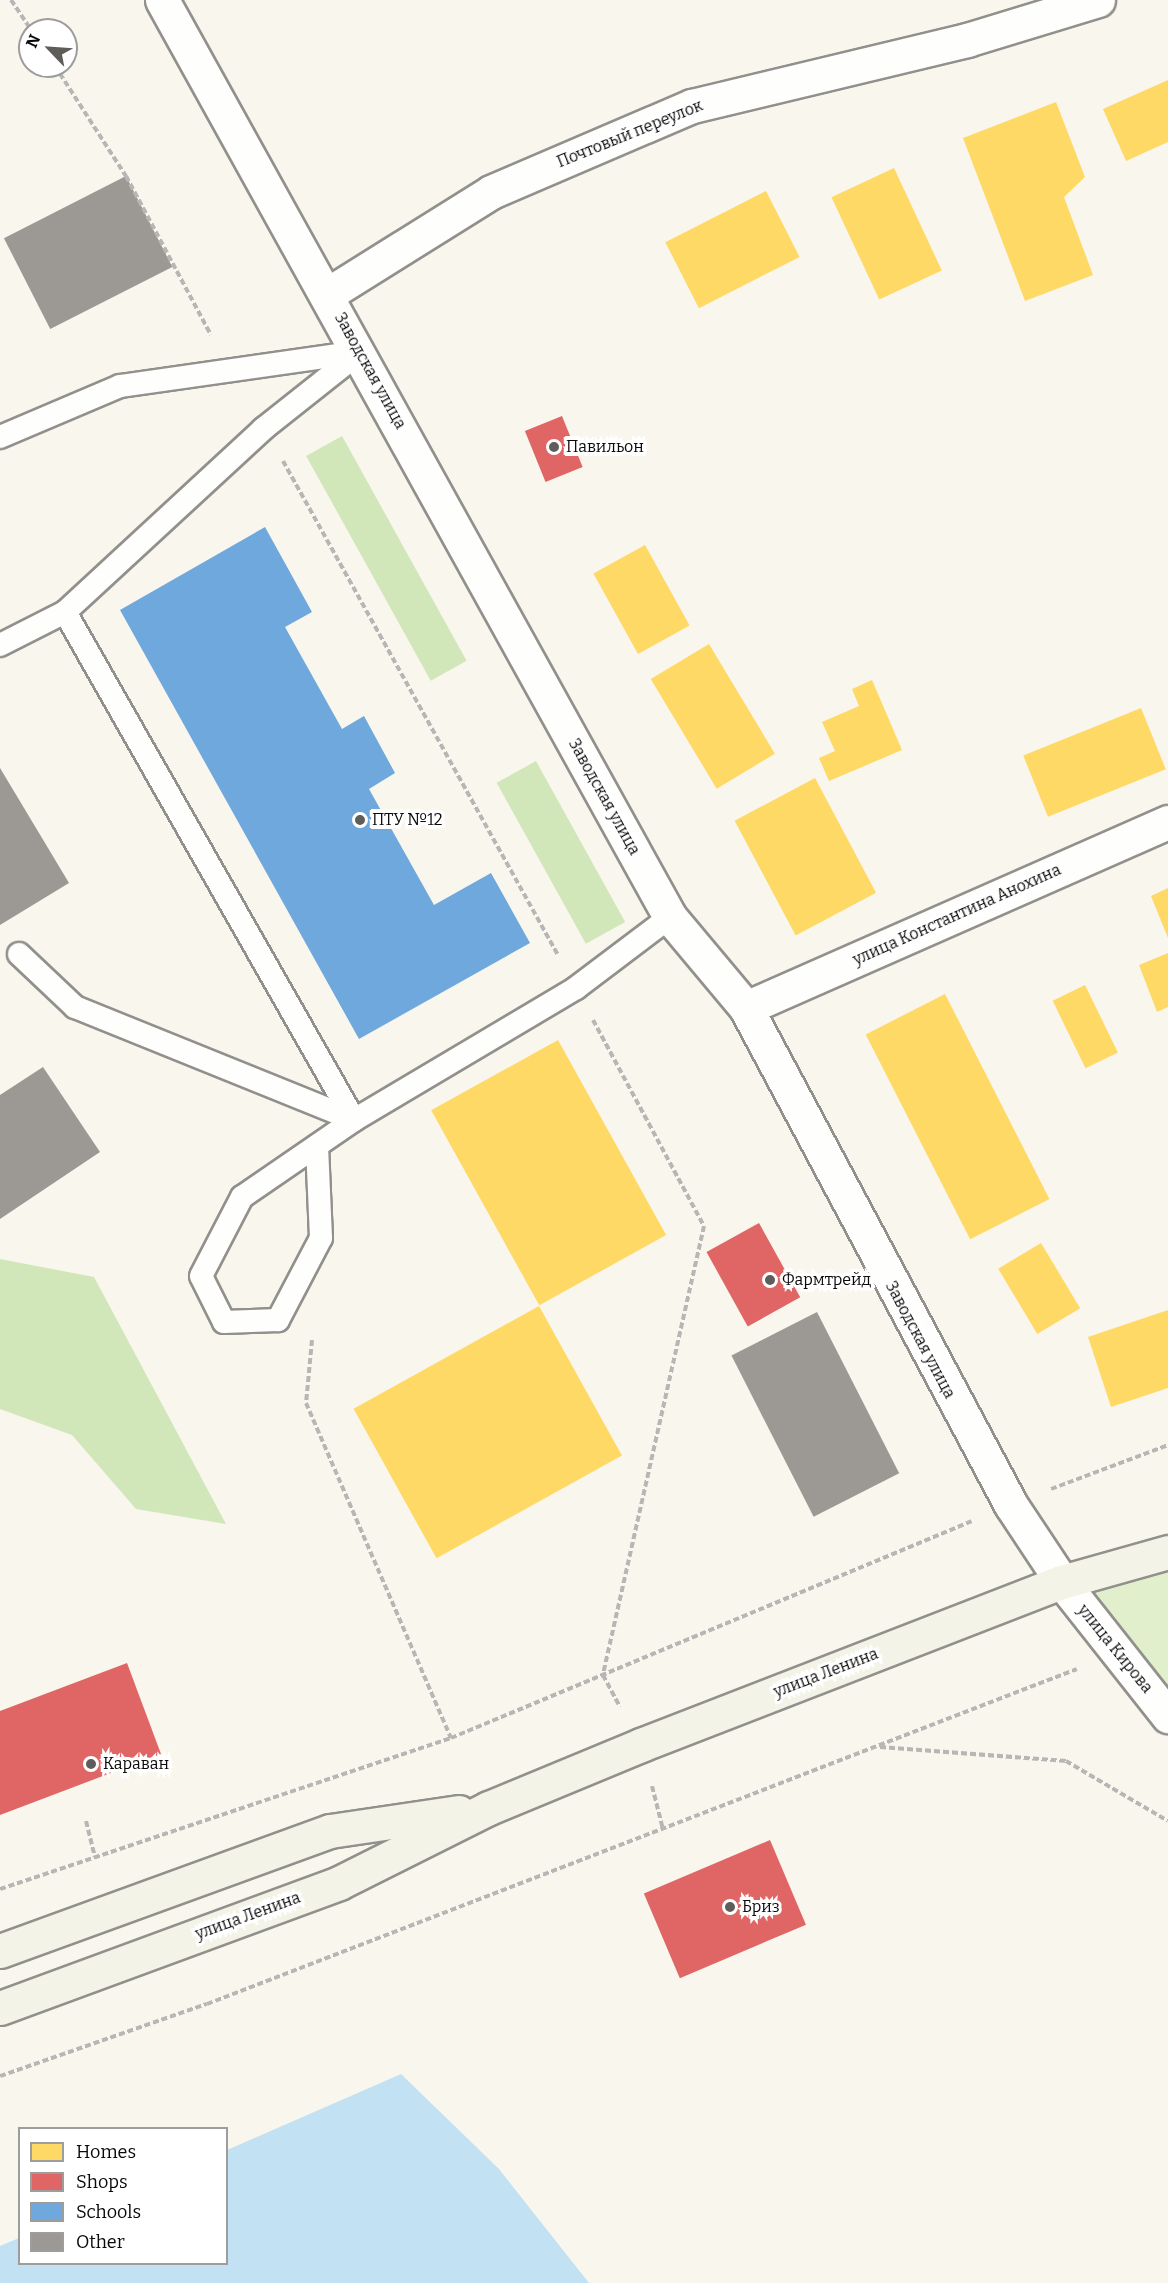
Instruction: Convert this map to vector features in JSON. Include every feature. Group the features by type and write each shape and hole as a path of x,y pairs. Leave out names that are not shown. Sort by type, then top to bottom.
{"main road":[{"name":"улица Ленина","path":"0,2008 339,1882 489,1808 652,1740 1062,1582 1168,1552"},
{"name":"улица Ленина","path":"0,1952 330,1831 489,1808"}],"street":[{"name":"Заводская улица","path":"162,0 328,294 670,917 747,1008 1011,1504 1062,1582"},
{"name":"Почтовый переулок","path":"328,294 490,192 692,106 967,40 1098,0"},
{"name":"улица Константина Анохина","path":"747,1008 1168,822"},
{"name":"улица Кирова","path":"1062,1582 1168,1716"}],"lane":[{"path":"0,437 120,386 360,352"},
{"path":"0,645 64,612 263,429 360,352"},
{"path":"64,612 354,1120"},
{"path":"317,1146 321,1238 278,1320 224,1322 201,1276 242,1197 354,1120 576,988 670,917"},
{"path":"19,954 75,1007 354,1120"}],"path":[{"path":"11,0 23,18"},
{"path":"62,78 126,176 231,370"},
{"path":"263,429 334,548 704,1226 603,1675"},
{"path":"312,1332 306,1403 451,1738"},
{"path":"0,1889 451,1738 1011,1504 1168,1445"},
{"path":"0,2076 207,2004 1117,1654"},
{"path":"877,1746 1066,1761 1168,1821"},
{"path":"86,1821 95,1857"}],"green space":[{"path":"342,436 467,661 431,681 306,456"},
{"path":"536,761 625,922 586,944 497,783"},
{"path":"0,1259 94,1277 226,1524 136,1509 72,1435 0,1409"},
{"path":"1168,1552 1168,1716 1062,1583"}],"water":[{"path":"401,2074 499,2169 589,2283 0,2283 0,2246 18,2238 18,2265 228,2265 228,2150"}],"building: Homes":[{"path":"1168,80 1168,142 1126,161 1103,109"},
{"path":"1056,102 1085,177 1064,197 1093,275 1025,301 963,138"},
{"path":"894,168 942,270 879,300 831,197"},
{"path":"766,191 800,257 699,308 665,242"},
{"path":"645,545 690,625 638,654 593,574"},
{"path":"709,644 775,754 717,789 651,679"},
{"path":"872,680 902,750 829,781 819,758 835,751 822,722 859,706 852,689"},
{"path":"1141,708 1166,769 1048,817 1023,756"},
{"path":"815,778 876,893 796,936 735,821"},
{"path":"1168,888 1168,938 1151,896"},
{"path":"1168,953 1168,1007 1157,1012 1139,965"},
{"path":"1085,985 1118,1052 1086,1068 1053,1001"},
{"path":"945,994 1049,1199 970,1239 866,1034"},
{"path":"558,1040 666,1235 539,1305 431,1110"},
{"path":"1041,1243 1080,1308 1037,1334 998,1269"},
{"path":"539,1306 622,1456 436,1558 354,1409"},
{"path":"1168,1310 1168,1388 1111,1407 1088,1337"}],"building: Shops":[{"path":"562,416 583,467 546,482 525,431"},
{"path":"759,1223 800,1297 748,1326 707,1252"},
{"path":"127,1663 161,1754 0,1815 0,1711"},
{"path":"770,1840 806,1925 680,1978 644,1894"}],"building: Schools":[{"path":"265,527 312,612 285,627 342,729 364,716 395,773 369,789 434,905 491,873 530,943 359,1039 120,610"}],"building: Other":[{"path":"126,176 172,267 50,329 4,238"},
{"path":"0,768 69,883 0,925"},
{"path":"43,1067 100,1152 0,1219 0,1095"},
{"path":"817,1312 899,1473 814,1517 731,1356"}],"place":[{"name":"Павильон","path":"554,447"},
{"name":"ПТУ №12","path":"360,820"},
{"name":"Фармтрейд","path":"770,1280"},
{"name":"Караван","path":"91,1764"},
{"name":"Бриз","path":"730,1907"}]}
